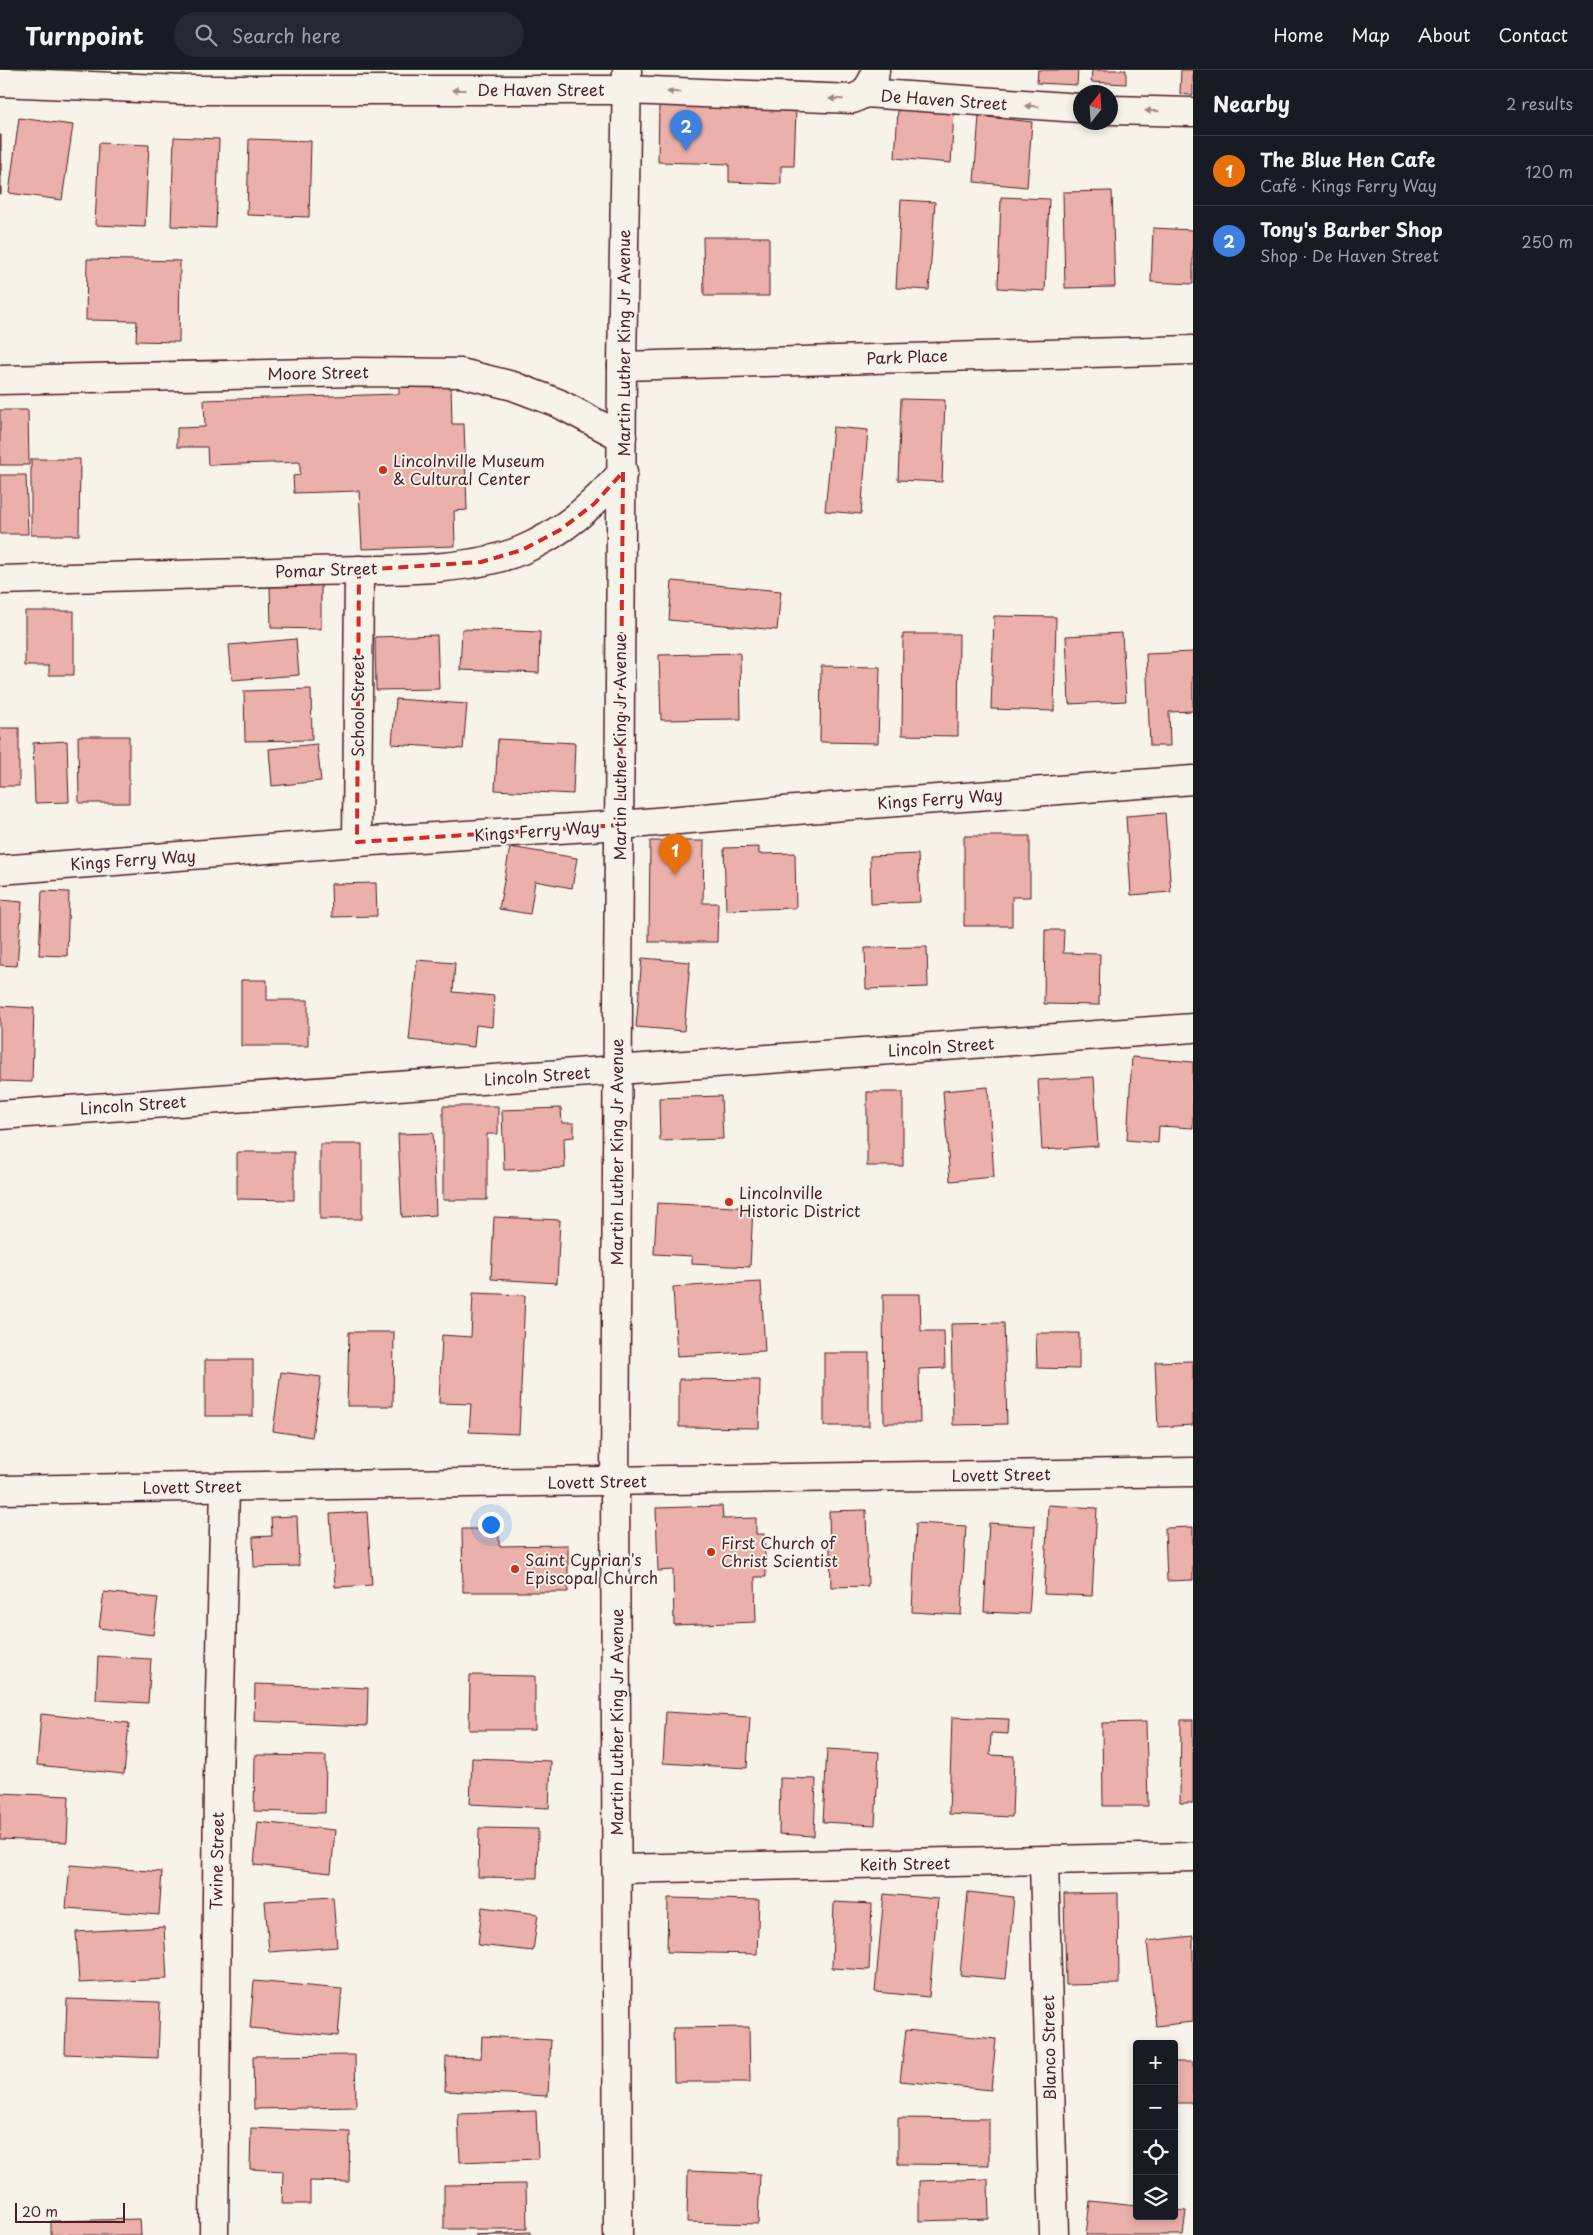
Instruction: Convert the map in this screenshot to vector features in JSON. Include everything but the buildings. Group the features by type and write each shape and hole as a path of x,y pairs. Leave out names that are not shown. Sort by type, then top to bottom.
{"street":[{"name":"De Haven Street","path":"0,82 147,79 184,90 627,80 853,99 870,82 1073,107"},
{"name":"Martin Luther King Jr Avenue","path":"618,2235 616,1481 623,472 622,366 627,80"},
{"path":"1118,110 1193,112"},
{"name":"Park Place","path":"622,366 1193,350"},
{"name":"Moore Street","path":"0,380 357,372 461,374 513,386 558,403 622,437"},
{"name":"Pomar Street","path":"0,580 359,570 481,562 522,550 560,530 594,504 623,472"},
{"name":"School Street","path":"357,842 359,570"},
{"name":"Kings Ferry Way","path":"0,870 357,842 620,825 1193,780"},
{"name":"Lincoln Street","path":"0,1115 1193,1028"},
{"name":"Lovett Street","path":"0,1490 1193,1472"},
{"name":"Twine Street","path":"214,2235 218,1779 225,1487"},
{"name":"Keith Street","path":"617,1869 1193,1858"},
{"name":"Blanco Street","path":"1044,1862 1054,2235"}],"highlighted area":[{"path":"623,472 620,825 357,842 359,570 481,562 522,550 560,530 594,504"}],"place":[{"name":"Tony's Barber Shop","path":"686,151"},
{"name":"Lincolnville Museum & Cultural Center","path":"383,470"},
{"name":"The Blue Hen Cafe","path":"675,875"},
{"name":"Lincolnville Historic District","path":"729,1202"},
{"name":"First Church of Christ Scientist","path":"711,1552"},
{"name":"Saint Cyprian's Episcopal Church","path":"515,1569"}]}
